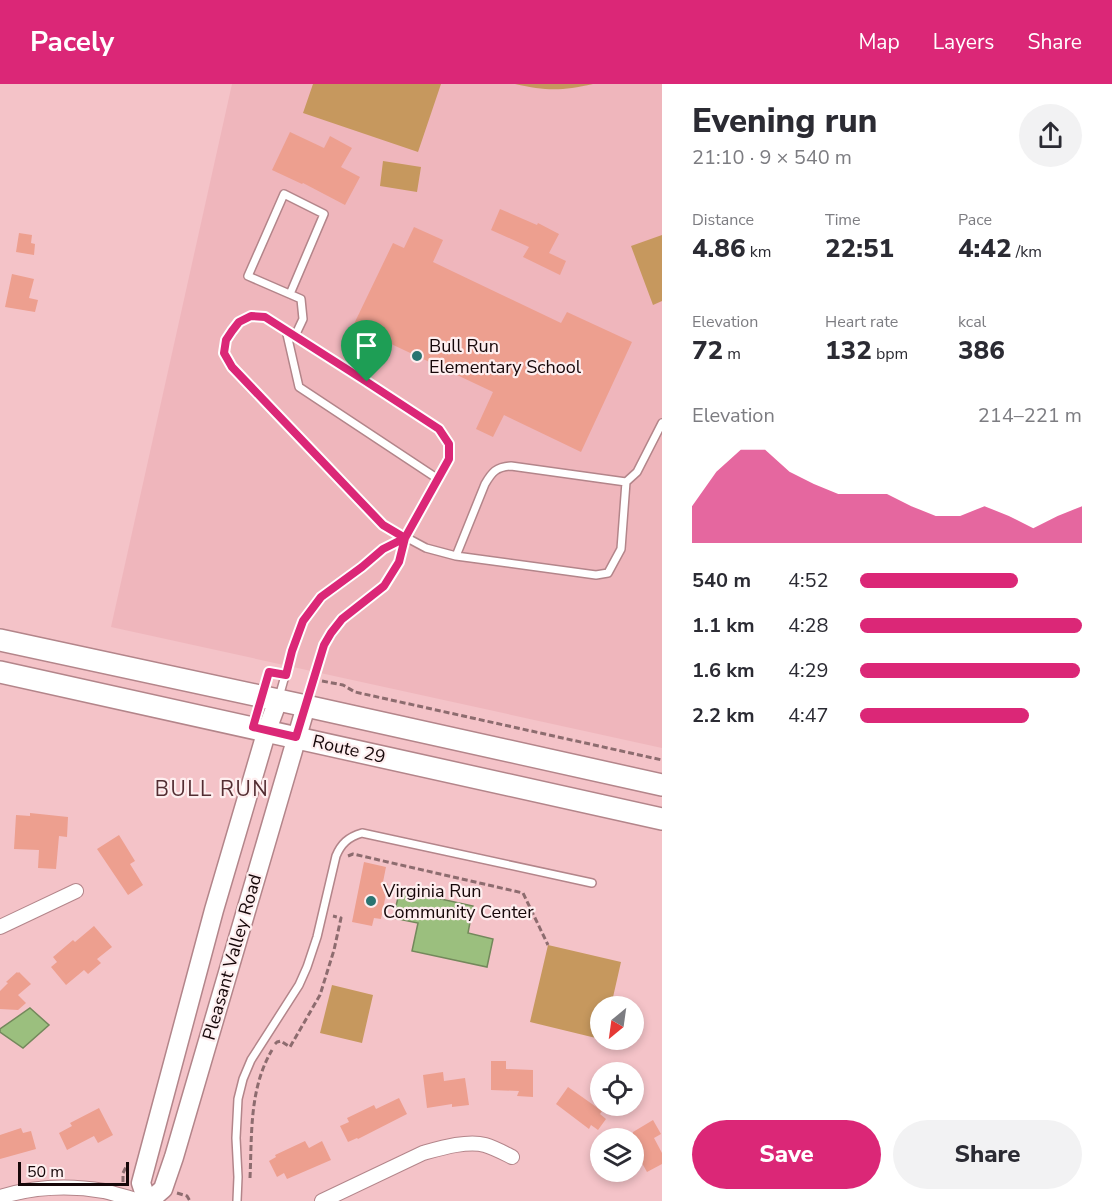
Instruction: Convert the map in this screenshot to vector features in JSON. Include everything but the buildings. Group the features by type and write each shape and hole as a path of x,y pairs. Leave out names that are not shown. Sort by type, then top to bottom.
{"main road":[{"name":"Route 29","path":"0,640 662,785"},
{"name":"Route 29","path":"0,672 662,819"},
{"name":"Pleasant Valley Road","path":"270,698 267,730 214,910 141,1183 148,1201 163,1189 174,1157 306,706"}],"street":[{"path":"0,927 76,891"},
{"path":"322,1201 423,1153 440,1148 474,1143 485,1145 512,1157"},
{"path":"0,1197 53,1187 104,1191 140,1201"}],"lane":[{"path":"290,294 324,214 284,194 248,276 301,299 303,319 295,336"},
{"path":"306,706 324,645 342,619 384,586 399,562 405,538 449,459 449,444 439,429 265,317 251,316 239,322 226,340 224,353 232,367 383,525 405,538 426,548 456,556 596,575 608,573 621,549 626,482 637,472 662,423"},
{"path":"286,330 299,387 438,479"},
{"path":"456,556 484,484 491,473 501,467 511,466 626,482"},
{"path":"270,698 286,675 303,621 321,597 383,549 405,538"},
{"path":"237,1201 236,1138 238,1098 243,1079 251,1060 299,985 307,967 317,937 336,856 346,840 362,833 592,883"}],"path":[{"path":"270,698 269,672 286,675"},
{"path":"314,680 343,685 355,692 662,760"},
{"path":"343,860 353,854 523,893 548,945"},
{"path":"390,868 391,862"},
{"path":"250,1177 251,1130 258,1082 267,1057 277,1042 281,1041 290,1047 320,995 341,918 332,916"},
{"path":"120,1196 123,1173 131,1154"}],"shaded area":[{"name":"Bull Run Elementary School","path":"232,84 662,84 662,748 111,627"},
{"path":"313,84 441,84 418,152 303,113"},
{"path":"515,84 593,84 554,89"},
{"path":"383,161 421,167 417,192 380,186"},
{"path":"662,235 662,301 653,305 631,246"},
{"path":"400,890 473,906 468,933 493,939 487,967 412,951 418,923 393,918"},
{"path":"548,945 621,962 613,996 590,996 590,1037 530,1022"},
{"path":"332,985 373,995 362,1043 320,1033"},
{"path":"30,1008 49,1025 23,1048 0,1032 0,1029"}],"place":[{"name":"Bull Run Elementary School","path":"417,356"},
{"name":"Virginia Run Community Center","path":"371,901"}],"district":[{"name":"BULL RUN","path":"212,789"}],"route":[{"path":"367,382 265,317 251,316 239,322 226,340 224,353 232,367 383,525 405,538 399,562 384,586 342,619 324,645 296,737 253,727 269,672 286,675 303,621 321,597 383,549 405,538 449,459 449,444 439,429 367,382"}]}
